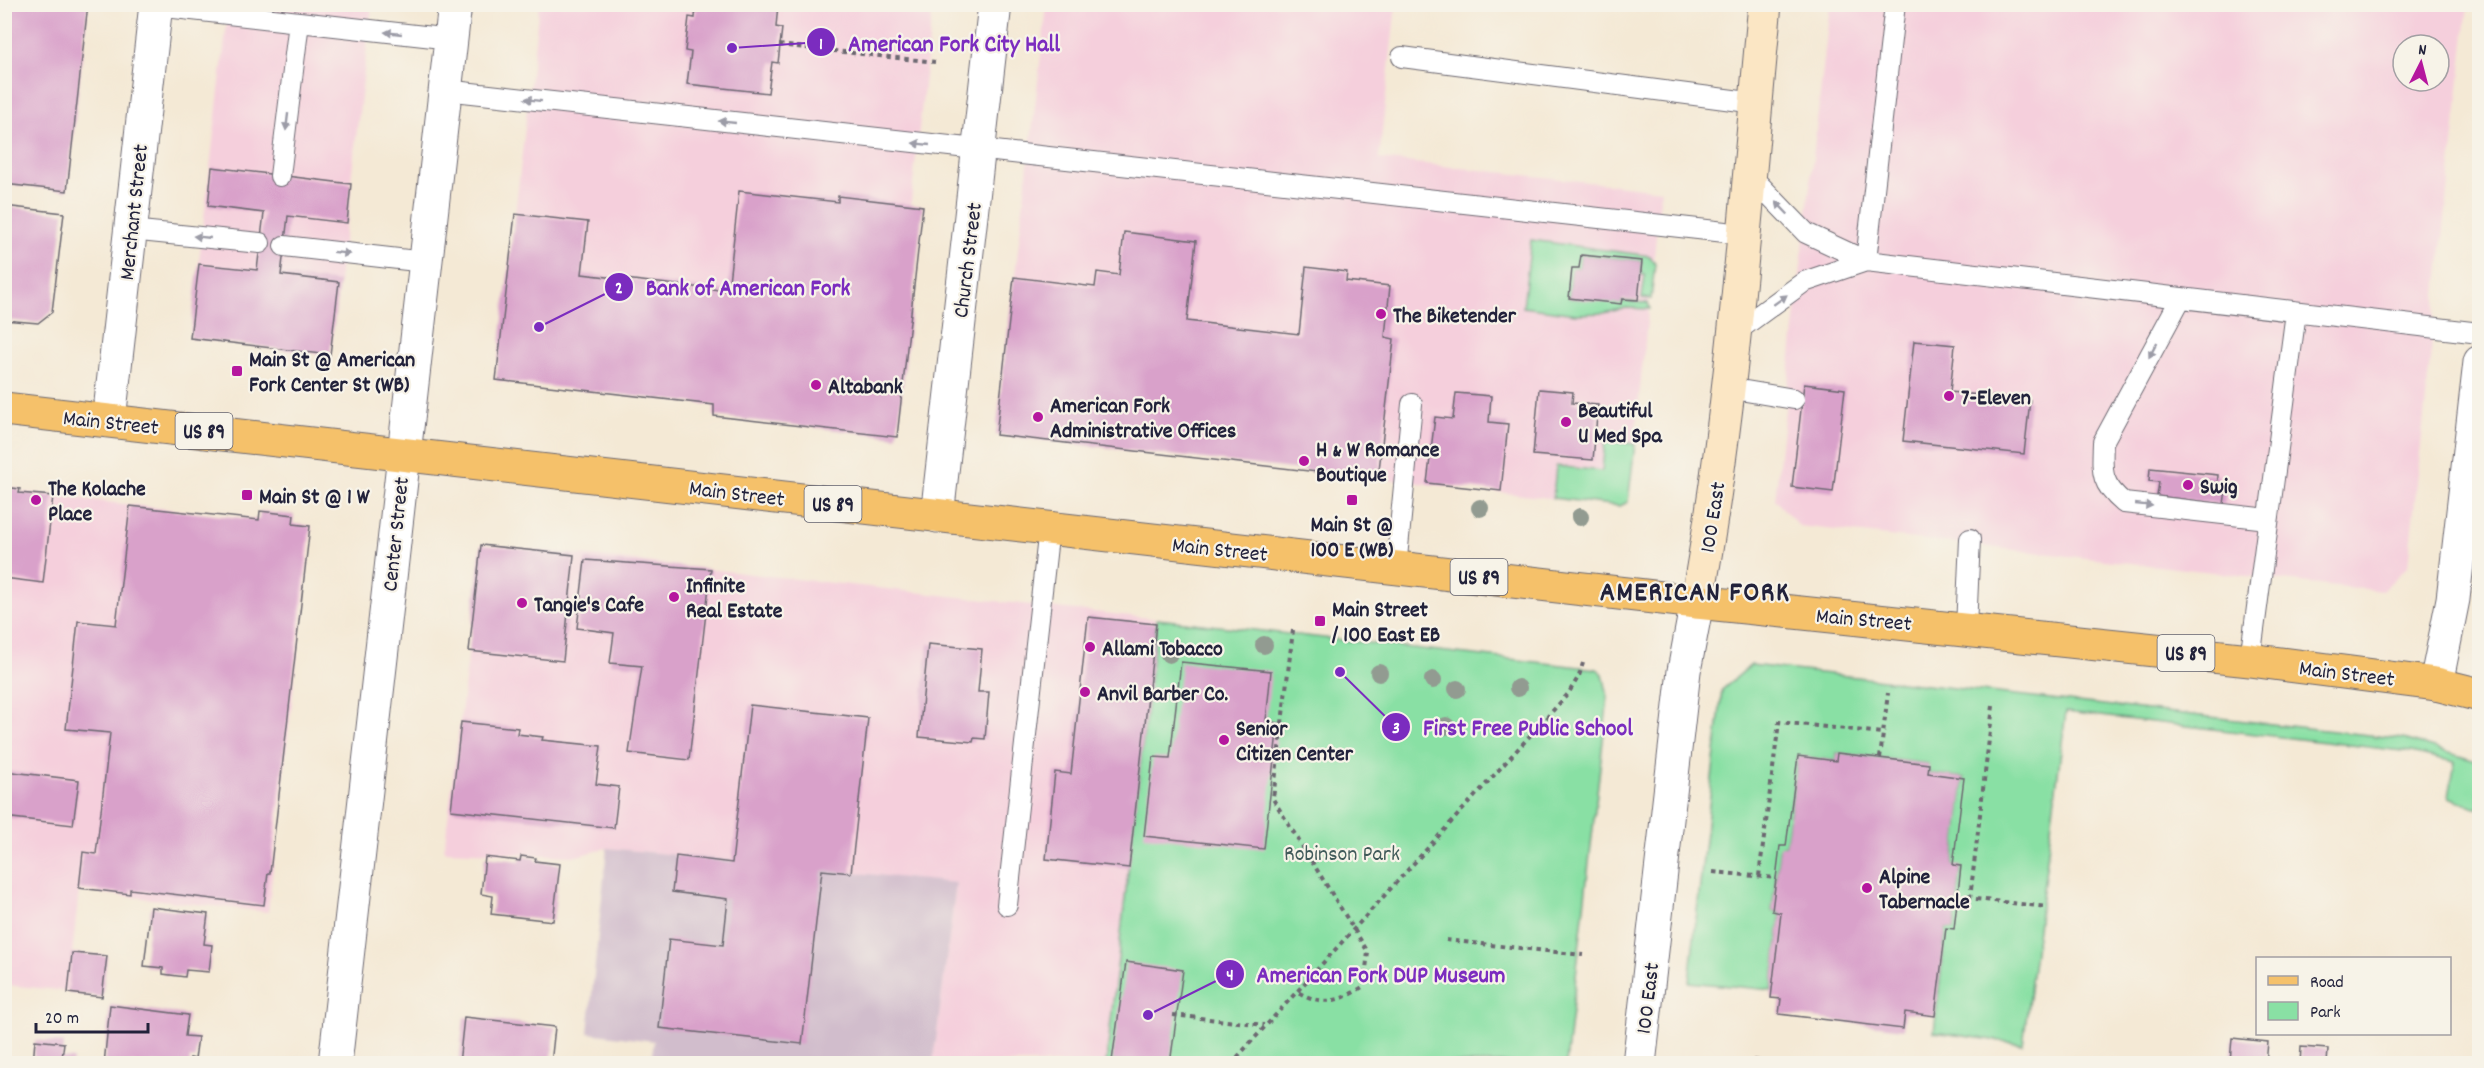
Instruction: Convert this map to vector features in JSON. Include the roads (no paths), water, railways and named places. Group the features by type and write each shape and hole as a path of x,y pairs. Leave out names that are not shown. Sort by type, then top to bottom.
{"main road":[{"name":"100 East","path":"1696,602 1713,514 1728,388 1765,4"},
{"name":"Main Street","path":"4,409 1696,602 1966,628 2250,660 2436,684"},
{"name":"US 89","path":"2436,684 2480,695"}],"street":[{"name":"Center Street","path":"335,1064 455,4"},
{"name":"Church Street","path":"937,516 995,4"},
{"name":"Merchant Street","path":"109,420 156,5"},
{"path":"2436,684 2453,599 2480,362"},
{"name":"100 East","path":"1639,1064 1684,671 1696,602"}],"lane":[{"path":"1866,261 1895,4"},
{"path":"156,5 451,39"},
{"path":"280,176 299,22"},
{"path":"1402,57 1756,102"},
{"path":"445,90 1743,234"},
{"path":"1749,174 1806,233 1866,261 2480,333"},
{"path":"130,230 260,243"},
{"path":"284,246 425,262"},
{"path":"1733,334 1804,282 1866,261"},
{"path":"2181,298 2103,442 2102,469 2107,489 2124,503 2268,519"},
{"path":"2250,660 2296,312"},
{"path":"1728,388 1794,399"},
{"path":"1396,568 1412,404"},
{"path":"1007,905 1049,528"},
{"path":"1966,628 1970,539"}],"place":[{"name":"American Fork City Hall","path":"732,48"},
{"name":"The Biketender","path":"1381,314"},
{"name":"Bank of American Fork","path":"539,327"},
{"name":"Main St @ American Fork Center St (WB)","path":"237,371"},
{"name":"Altabank","path":"816,385"},
{"name":"7-Eleven","path":"1949,396"},
{"name":"American Fork Administrative Offices","path":"1038,417"},
{"name":"Beautiful U Med Spa","path":"1566,422"},
{"name":"H & W Romance Boutique","path":"1304,461"},
{"name":"Swig","path":"2188,485"},
{"name":"Main St @ 1 W","path":"247,495"},
{"name":"The Kolache Place","path":"36,500"},
{"name":"Main St @ 100 E (WB)","path":"1352,500"},
{"name":"Infinite Real Estate","path":"674,597"},
{"name":"Tangie's Cafe","path":"522,603"},
{"name":"Main Street / 100 East EB","path":"1320,621"},
{"name":"Allami Tobacco","path":"1090,647"},
{"name":"First Free Public School","path":"1340,672"},
{"name":"Anvil Barber Co.","path":"1085,692"},
{"name":"Senior Citizen Center","path":"1224,740"},
{"name":"Alpine Tabernacle","path":"1867,888"},
{"name":"American Fork DUP Museum","path":"1148,1015"}],"district":[{"name":"AMERICAN FORK","path":"1695,590"}],"park label":[{"name":"Robinson Park","path":"1342,852"}]}
